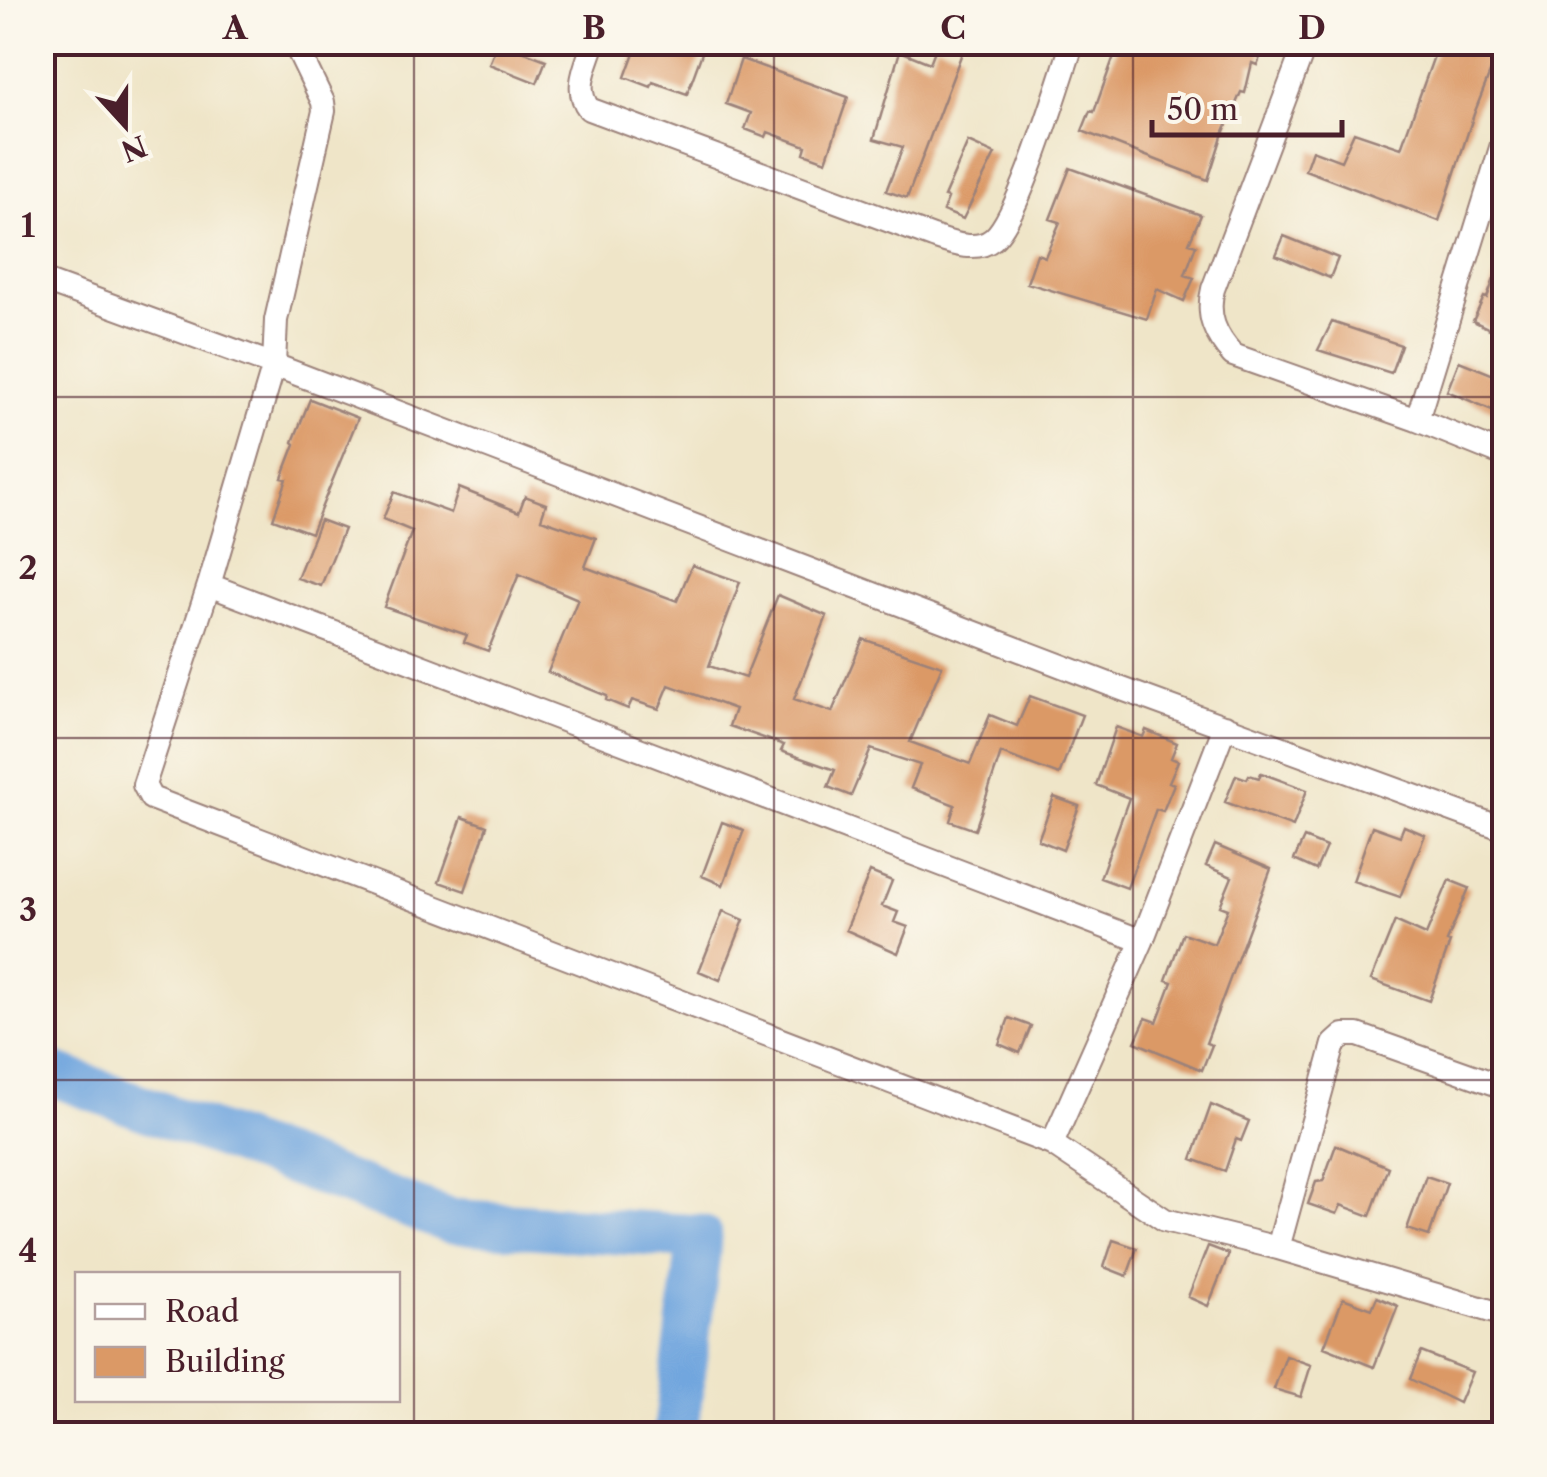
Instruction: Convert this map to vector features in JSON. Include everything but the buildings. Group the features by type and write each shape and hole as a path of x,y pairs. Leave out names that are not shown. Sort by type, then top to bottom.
{"street":[{"path":"294,42 323,102 324,112 276,320 274,365 209,585 144,784 150,798 1052,1144 1165,1220 1278,1248 1504,1315"},
{"path":"594,42 581,85 582,98 589,110 932,237 955,245 977,246 993,239 1016,201 1074,42"},
{"path":"1306,42 1213,289 1209,306 1213,326 1221,342 1234,354 1504,455"},
{"path":"1418,420 1504,138"},
{"path":"42,280 1504,828"},
{"path":"209,585 1142,941"},
{"path":"1052,1144 1142,941 1225,726"},
{"path":"1278,1248 1334,1044 1344,1035 1358,1034 1504,1087"}],"waterway":[{"path":"42,1070 449,1221 700,1237 676,1429 680,1434"}]}
